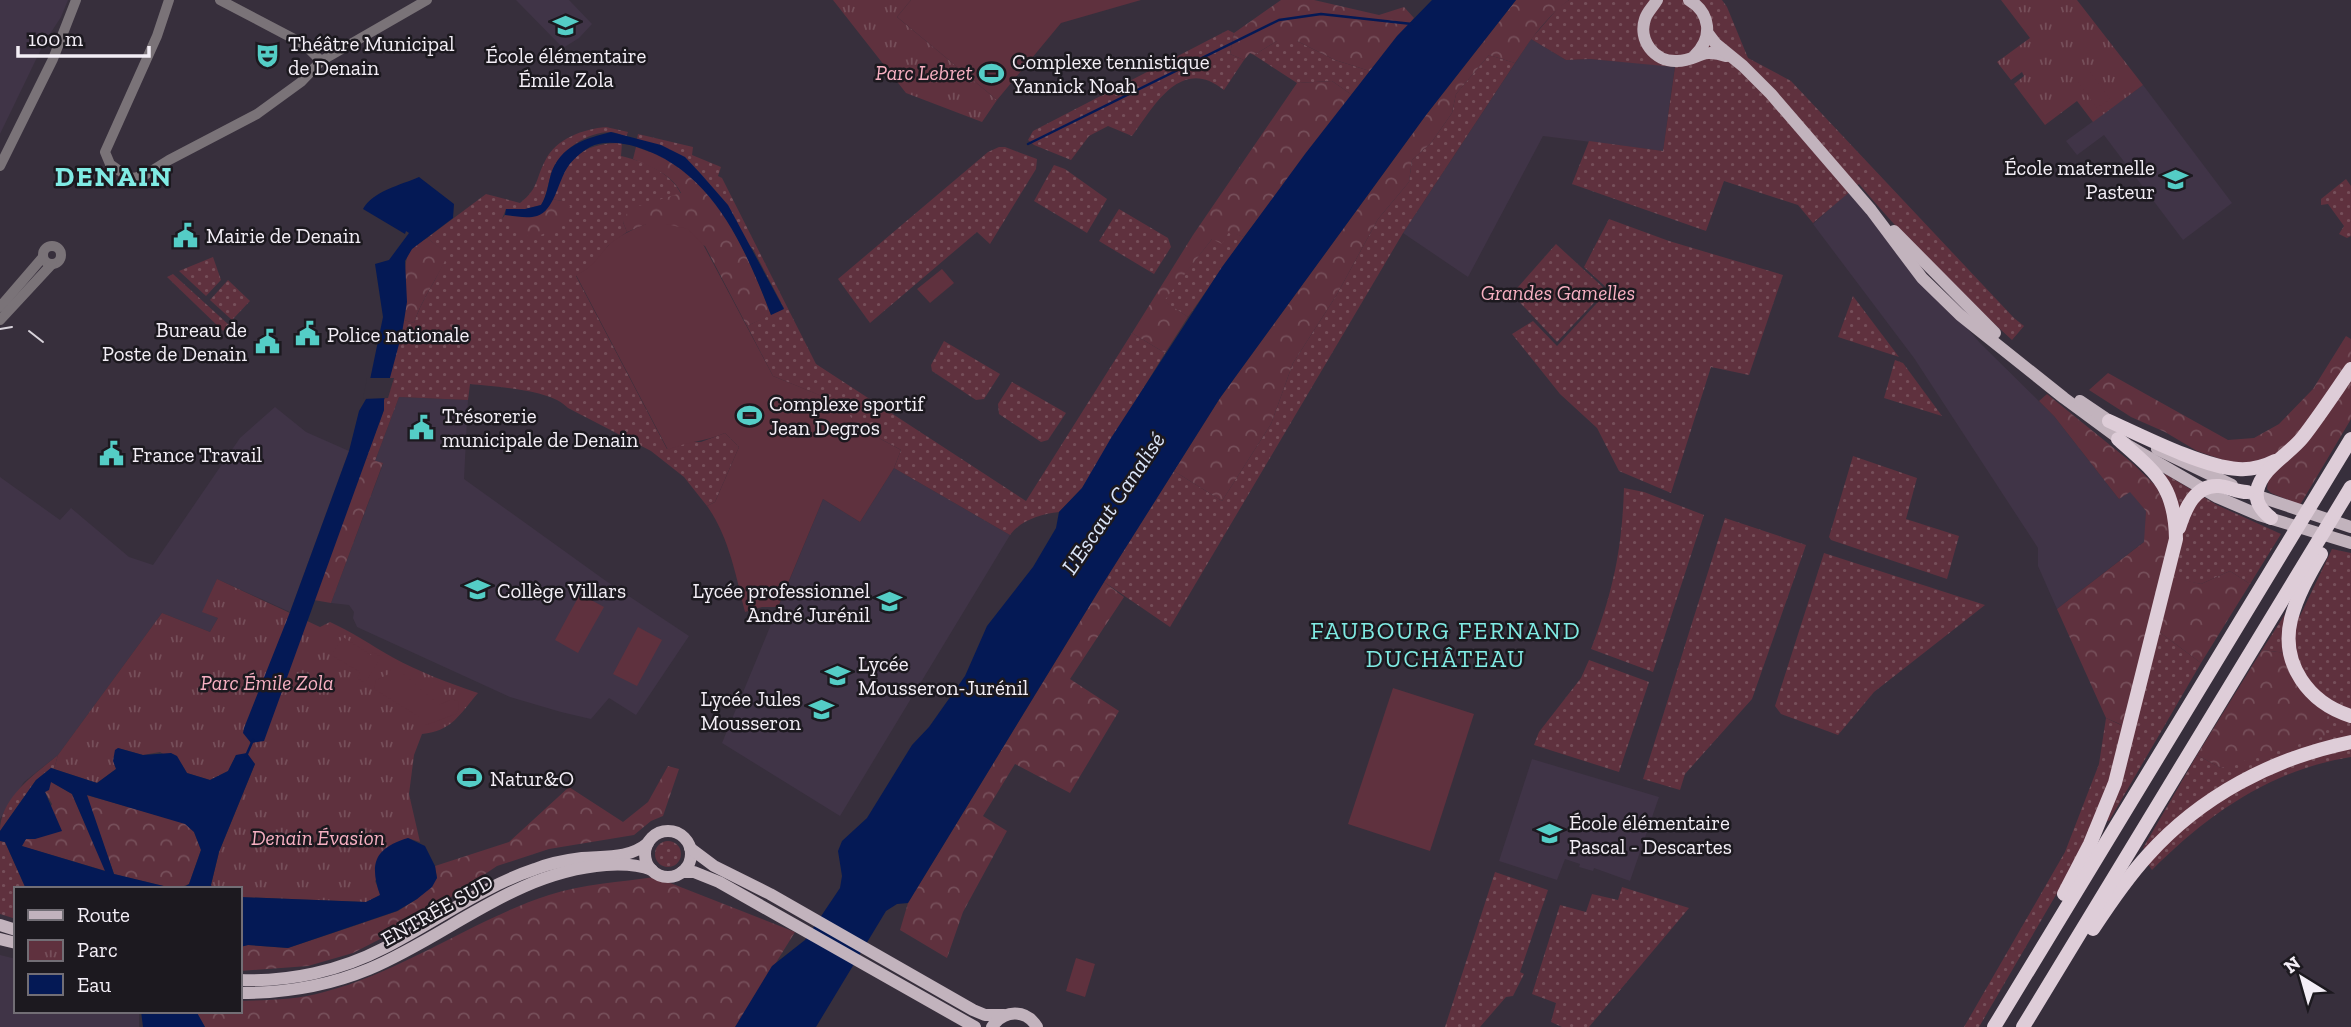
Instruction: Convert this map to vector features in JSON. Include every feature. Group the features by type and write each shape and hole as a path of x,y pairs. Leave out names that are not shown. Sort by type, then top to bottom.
{"highway":[{"path":"2252,494 2263,477 2303,437 2351,369"},
{"path":"2109,421 2171,448 2227,468 2259,467 2283,457"},
{"path":"2119,439 2166,486 2175,510 2176,539"},
{"path":"1994,1027 2351,439"},
{"path":"2008,1004 2027,960 2080,864 2108,804 2176,539 2187,506 2202,489 2217,486 2252,494"},
{"path":"2023,1027 2351,487"},
{"path":"2252,494 2261,509 2271,518"},
{"path":"2351,501 2302,589 2291,618 2289,638 2295,668 2306,687 2329,707 2351,716"},
{"path":"2033,1012 2065,971 2128,879 2182,822 2224,792 2266,769 2310,752 2350,742"}],"main road":[{"path":"1689,0 1704,14 1707,32 1704,45 1695,55"},
{"path":"1657,2 1647,14 1643,26 1644,39 1651,50 1661,58 1683,61 1711,52 1732,58"},
{"path":"1707,32 1716,44 1771,94 1871,210 1916,271 1955,311 2064,398 2119,439 2202,489 2248,511 2351,543"},
{"path":"1871,210 2021,357 2109,421 2173,457 2252,494 2351,527"},
{"path":"690,848 690,861 676,876 665,876 652,870 646,859 648,843 657,834 669,831 684,837 690,848 714,866 803,913 975,1027"},
{"name":"ENTRÉE SUD","path":"242,980 286,978 342,965 383,949 514,876 568,860 627,854 648,843"},
{"name":"ENTRÉE SUD","path":"242,993 298,989 332,982 366,970 394,957 504,894 550,876 620,864 652,870"},
{"path":"682,872 707,876 803,928 978,1013 989,1016 1022,1014 1031,1019 1037,1027"},
{"path":"992,1027 1003,1015"}],"street":[{"path":"0,166 53,59 76,0"},
{"path":"169,0 158,37 106,152 110,164 133,178 145,175 257,114 307,76 321,61 427,0"},
{"path":"220,0 305,45 321,61"},
{"path":"0,307 43,257 48,247 57,248 61,252 60,259 52,264 0,320"},
{"path":"43,257 52,264"}],"shaded area":[{"path":"0,0 68,0 0,134"},
{"name":"École élémentaire Émile Zola","path":"516,0 569,0 592,24 579,38 563,48"},
{"path":"1531,39 1566,60 1590,59 1675,66 1663,151 1543,136 1468,277 1403,233"},
{"name":"École maternelle Pasteur","path":"2143,85 2232,203 2183,240 2104,135 2077,155 2066,141"},
{"path":"1848,192 1980,343 2054,416 2119,499 2130,491 2146,511 2145,541 2057,609 2038,566 2038,548 1914,358 1813,224"},
{"name":"Collège Villars","path":"399,397 468,400 464,479 606,581 689,636 636,715 609,698 591,719 510,697 357,627 353,618 354,612 349,605 331,603 383,464 375,461"},
{"path":"275,407 306,432 349,451 290,612 217,579 203,612 218,618 210,632 162,613 58,755 24,782 0,819 0,477 60,520 71,508 129,557 153,565 240,438"},
{"name":"Lycée Mousseron-Jurénil","path":"894,468 1010,535 840,816 722,743 823,499 860,522"},
{"name":"École élémentaire Pascal - Descartes","path":"1532,759 1659,797 1630,881 1594,868 1593,871 1579,867 1580,864 1565,859 1557,880 1499,861"},
{"path":"0,955 14,958 14,1013 139,1013 139,1027 0,1027"}],"green space":[{"name":"Parc Lebret","path":"833,0 911,0 897,17 997,100 982,122 906,93"},
{"name":"Complexe tennistique Yannick Noah","path":"911,0 1141,0 1061,23 997,100 897,17"},
{"path":"1281,0 1314,0 1379,15 1404,7 1414,18 1370,71 1335,60 1297,41 1277,41 1254,55 1250,53 1244,60 1230,54 1234,33"},
{"path":"1516,0 1569,0 1546,21 1515,63 1489,55 1456,94 1452,113 1431,143 1412,160 1409,182 1378,219 1336,296 1293,363 1271,424 1222,501 1174,471 1220,398 1426,115"},
{"path":"1569,0 1722,0 1748,58 1791,81 2024,326 2012,340 1933,265 1859,184 1813,223 1798,205 1724,181 1706,231 1572,184 1589,141 1663,151 1675,67 1590,59 1566,60 1531,39 1559,7"},
{"path":"2001,0 2077,0 2143,85 2093,122 2077,101 2045,125 2014,84 2024,76 2022,72 2011,80 1997,62 2030,38"},
{"path":"1228,30 1234,33 1230,54 1244,60 1224,90 1209,81 1195,78 1182,81 1159,99 1132,136 1108,126 1089,136 1071,160 1028,140 1033,131"},
{"path":"1277,41 1297,41 1335,60 1370,71 1352,95 1332,81 1297,83 1254,55"},
{"path":"1489,55 1515,63 1403,233 1170,627 1104,582 1174,471 1222,501 1271,424 1293,363 1336,296 1378,219 1409,182 1412,160 1431,143 1452,113 1456,94"},
{"path":"2090,72 2110,99 2097,108 2078,82"},
{"path":"1332,81 1352,95 1244,237 1229,232 1222,244 1212,239 1164,301 1188,317 1165,353 1132,333 1193,235 1297,83"},
{"path":"606,127 628,132 626,137 612,132 602,133 577,143 557,162 541,205 526,209 506,209 502,219 562,201 552,199 563,174 576,157 595,146 622,143 621,156 656,169 676,186 681,194 661,200 623,222 627,232 608,246 594,265 576,276 667,449 685,442 701,442 725,433 739,447 715,502 707,506 684,477 651,451 549,397 508,388 470,384 468,400 399,397 375,461 366,458 384,410 384,400 404,320 414,323 447,254 427,238 486,194 520,203 534,188 545,161 556,146 571,136"},
{"path":"638,134 693,147 692,155 721,167 718,176 722,178 816,364 1026,501 1132,333 1165,353 1082,488 1059,512 1032,519 1020,525 1010,535 894,468 901,450 855,425 843,405 773,376 747,326 784,308 753,249 637,139"},
{"path":"636,147 666,159 703,189 743,249 771,315 747,326 705,246 647,224 627,232 623,222 629,209 681,193 667,176 633,159"},
{"path":"999,147 1037,159 1036,169 990,244 977,232 870,323 838,279 988,152"},
{"path":"1054,165 1065,169 1107,199 1087,233 1034,201"},
{"path":"2346,179 2351,186 2351,236 2347,238 2339,234 2344,226 2328,204 2321,205 2321,199"},
{"path":"552,199 570,206 565,224 532,239 502,219 505,215 539,215"},
{"path":"1119,209 1168,238 1171,247 1154,274 1099,241"},
{"path":"1609,219 1669,241 1783,275 1749,375 1711,367 1671,493 1619,471 1597,428 1560,394 1512,334 1533,321 1557,346 1609,290 1584,267"},
{"name":"Complexe sportif Jean Degros","path":"646,224 666,224 688,229 704,246 773,376 844,405 855,425 901,450 894,468 860,522 823,499 778,607 762,607 745,612 726,544 707,506 715,502 739,447 725,433 668,450 576,275 590,266 615,240"},
{"path":"1229,231 1244,237 1188,317 1163,301 1212,239"},
{"path":"427,238 448,254 414,323 404,320 407,258 417,244"},
{"name":"Grandes Gamelles","path":"1556,244 1606,290 1557,342 1512,294"},
{"path":"213,257 221,280 206,296 179,271"},
{"path":"942,269 954,283 930,303 917,289"},
{"path":"173,274 229,325 223,331 167,277"},
{"path":"228,280 250,301 232,320 210,300"},
{"path":"1853,296 1899,357 1838,337"},
{"path":"2346,336 2351,339 2351,419 2300,505 2267,489 2271,456 2249,463 2229,462 2197,451 2165,432 2131,417 2089,390 2108,373 2228,440 2254,438 2279,424 2313,389"},
{"path":"944,341 1000,374 984,399 976,400 932,371 931,365"},
{"path":"1895,360 1903,363 1942,416 1884,398"},
{"path":"1012,382 1066,413 1048,440 1041,442 999,414 998,404"},
{"path":"2047,394 2131,462 2155,485 2170,515 2169,548 2122,725 2106,718 2057,609 2144,542 2146,511 2130,492 2119,499 2054,416 2039,401"},
{"path":"1853,456 1917,478 1906,519 1959,536 1947,579 1831,540 1829,537"},
{"path":"366,458 383,463 331,603 314,600"},
{"path":"2165,474 2217,505 2281,534 2250,584 2230,571 2201,584 2172,578 2158,631 2201,663 2109,821 2097,819 2074,864 1979,1027 1964,1027 2065,852 2099,764 2106,718 2121,725 2170,515 2155,485"},
{"path":"1624,488 1644,492 1704,515 1653,672 1591,649 1615,570"},
{"path":"1725,518 1806,545 1752,699 1685,774 1680,790 1643,779"},
{"path":"2332,549 2351,553 2351,757 2294,772 2243,797 2196,830 2152,870 2148,864 2155,857 2143,848 2197,755 2221,768 2286,653 2262,650 2287,611 2300,616"},
{"path":"1824,553 1985,605 1874,692 1838,735 1781,714 1775,706"},
{"path":"2230,571 2250,584 2201,663 2158,631 2172,577 2201,584"},
{"name":"Parc Émile Zola","path":"217,579 320,627 330,622 413,668 478,693 448,726 422,734 414,755 409,794 420,842 408,838 375,881 381,895 366,902 242,897 242,887 212,887 219,852 255,764 236,755 228,771 210,780 187,773 182,765 160,752 143,755 118,748 116,769 97,783 54,769 58,755 162,613 210,632 218,618 202,612"},
{"path":"1104,582 1124,597 1070,679 1119,711 1070,793 1015,764 983,816 1007,831 963,912 947,958 900,930 908,903"},
{"path":"580,594 604,607 578,653 555,640"},
{"path":"638,627 662,640 637,686 613,674"},
{"path":"343,637 371,655 373,652 381,657 365,683 357,678 360,672 331,655"},
{"path":"2262,650 2286,653 2328,712 2325,736 2221,768 2197,755"},
{"path":"1589,660 1649,682 1619,772 1534,745 1539,732 1581,678"},
{"path":"391,669 397,669 440,705 451,699 458,701 459,709 456,714 426,725 418,716 374,689 376,680 389,674"},
{"path":"1393,688 1474,714 1430,851 1348,824"},
{"path":"58,755 54,769 51,768 36,780 0,831 2,819 12,797"},
{"path":"668,766 679,769 663,816 651,821 634,835 549,849 497,866 417,920 353,953 308,966 242,971 242,946 288,948 398,911 417,899 437,878 435,866 509,842 569,787 623,822 648,802"},
{"path":"50,781 72,794 106,871 21,846 26,839 35,839 52,804 45,792"},
{"path":"86,795 185,823 194,832 201,850 189,884 168,887 114,874"},
{"path":"0,841 5,842 25,887 14,887 14,918 0,914"},
{"path":"668,841 677,845 681,854 677,863 668,867 659,863 655,854 659,845"},
{"path":"1495,872 1548,890 1520,972 1524,974 1513,996 1506,997 1480,1027 1445,1027"},
{"path":"655,877 795,932 736,1027 205,1027 197,1013 242,1013 242,1001 314,995 353,983 410,959 521,905 562,891"},
{"path":"1622,887 1689,908 1589,1027 1562,1027 1551,1022 1556,1003 1532,994 1560,905 1586,912 1592,894 1618,900"},
{"path":"1076,958 1095,964 1085,997 1066,991"}],"water":[{"name":"L'Escaut Canalisé","path":"1432,0 1516,0 1426,115 1220,398 908,903 897,904 886,911 816,1027 735,1027 772,966 805,940 840,888 842,876 838,851 842,841 867,818 912,745 929,727 965,676 987,626 1033,567 1056,528 1059,512 1082,488 1111,438 1222,267 1397,36"},
{"path":"611,132 661,145 685,157 728,205 784,309 771,315 737,238 706,192 686,173 663,158 637,147 607,143 590,147 569,165 552,202 543,213 529,217 505,215 506,209 525,209 541,205 555,164 561,156 583,141"},
{"path":"419,177 454,204 453,218 412,249 405,261 407,302 384,410 264,741 251,743 243,733 244,728 290,612 349,451 359,411 366,399 383,317 375,264 389,260 409,233 406,231 405,234 363,209 380,193"},
{"path":"118,748 143,755 171,753 177,756 187,773 210,780 228,771 236,755 247,753 255,764 219,852 212,887 184,887 189,884 201,850 194,832 185,824 87,795 114,874 168,887 25,887 5,842 0,841 0,831 36,780 51,768 97,783 116,769 113,761","holes":["51,782 72,794 105,871 22,846 26,839 62,831 45,792 49,790"]},
{"path":"408,838 425,846 435,866 437,878 432,887 417,899 397,911 288,948 242,946 242,897 366,902 380,895 375,874 377,858 397,842"},
{"path":"141,1013 197,1013 205,1027 143,1027"}],"pier":[{"path":"367,378 394,378 388,398 363,399"}],"waterway":[{"path":"1028,144 1279,20 1321,14 1412,24"},
{"path":"246,756 253,740"}],"tram line":[{"path":"0,329 12,327"},
{"path":"29,331 43,342"}],"place":[{"name":"École élémentaire Émile Zola","path":"566,26"},
{"name":"Théâtre Municipal de Denain","path":"268,55"},
{"name":"Complexe tennistique Yannick Noah","path":"992,73"},
{"name":"École maternelle Pasteur","path":"2175,179"},
{"name":"Mairie de Denain","path":"186,235"},
{"name":"Police nationale","path":"307,334"},
{"name":"Bureau de Poste de Denain","path":"267,341"},
{"name":"Complexe sportif Jean Degros","path":"749,415"},
{"name":"Trésorerie municipale de Denain","path":"422,427"},
{"name":"France Travail","path":"112,454"},
{"name":"Collège Villars","path":"477,590"},
{"name":"Lycée professionnel André Jurénil","path":"890,602"},
{"name":"Lycée Mousseron-Jurénil","path":"838,675"},
{"name":"Lycée Jules Mousseron","path":"821,710"},
{"name":"Natur&O","path":"470,778"},
{"name":"École élémentaire Pascal - Descartes","path":"1549,834"}],"district":[{"name":"DENAIN","path":"114,176"},
{"name":"FAUBOURG FERNAND DUCHÂTEAU","path":"1446,644"}],"park label":[{"name":"Denain Évasion","path":"318,837"}]}
